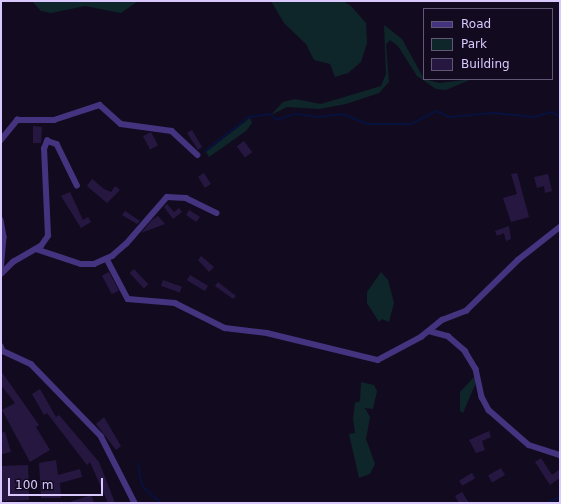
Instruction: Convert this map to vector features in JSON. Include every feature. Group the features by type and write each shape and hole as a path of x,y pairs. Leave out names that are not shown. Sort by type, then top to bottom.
{"street":[{"path":"1,140 17,120 54,120 100,105 122,124 172,131 198,155"},
{"path":"1,274 13,262 36,249 50,231 44,153 47,141 57,144 77,185"},
{"path":"36,249 86,265 107,259 126,244 161,201 172,195 217,213"},
{"path":"1,220 4,237 1,270"},
{"path":"107,259 128,299 175,303 229,329 267,333 372,360 383,358 429,331 442,320 472,307 518,260 560,227"},
{"path":"429,331 448,336 465,351 476,370 482,397 489,410 529,445 560,455"},
{"path":"2,351 31,364 101,436 135,503"}],"green space":[{"path":"32,1 138,1 121,13 85,6 51,13 41,11"},
{"path":"271,1 343,1 351,6 366,23 367,43 361,62 348,73 335,77 330,64 314,60 306,44 284,23"},
{"path":"384,25 402,39 423,77 423,80 440,83 470,80 446,90 436,89 417,76 398,46 390,40 386,44 389,82 379,93 346,104 319,109 287,107 271,115 283,102 295,99 321,104 381,86 386,74"},
{"path":"250,118 252,123 246,131 209,157 206,152"},
{"path":"381,272 388,280 394,303 389,322 382,319 379,322 367,303 367,292"},
{"path":"476,375 477,380 463,413 460,411 460,392"},
{"path":"361,382 374,385 377,391 373,409 365,408 370,417 366,439 375,464 370,474 359,478 349,434 355,433 353,419 355,403 360,401"}],"building":[{"path":"33,126 42,127 41,143 33,143"},
{"path":"192,130 202,147 198,150 187,133"},
{"path":"151,132 158,145 150,149 143,136"},
{"path":"244,141 252,152 245,158 237,146"},
{"path":"204,173 211,184 205,188 198,177"},
{"path":"517,173 529,217 511,222 503,198 517,194 511,174"},
{"path":"548,174 552,191 545,193 544,186 537,188 534,177"},
{"path":"92,179 104,189 111,192 115,186 120,190 107,203 87,186"},
{"path":"70,192 83,220 88,217 91,222 81,228 61,196"},
{"path":"167,204 174,212 179,208 182,212 173,219 164,207"},
{"path":"189,210 200,217 196,222 186,215"},
{"path":"125,211 140,221 137,224 122,215"},
{"path":"158,216 165,224 141,233 152,220"},
{"path":"509,226 511,239 506,241 504,233 497,236 495,231"},
{"path":"201,256 214,267 209,272 198,260"},
{"path":"134,269 148,284 144,288 130,273"},
{"path":"109,272 119,291 112,294 102,276"},
{"path":"190,275 208,286 205,291 187,280"},
{"path":"163,280 182,287 180,292 161,286"},
{"path":"218,282 236,296 233,299 215,286"},
{"path":"1,371 39,425 36,427 50,450 30,462 2,410 15,403 1,385"},
{"path":"40,389 56,417 59,415 99,462 115,503 108,503 90,462 87,465 47,413 44,415 32,394"},
{"path":"104,417 121,446 116,450 96,424"},
{"path":"489,431 491,437 482,441 485,450 476,453 469,440"},
{"path":"5,432 11,452 2,454 1,433"},
{"path":"541,458 552,475 560,469 560,478 550,485 535,462"},
{"path":"56,460 58,475 80,469 82,477 60,483 61,498 41,498 39,463"},
{"path":"28,465 29,500 2,501 1,466"},
{"path":"501,468 505,475 492,482 488,475"},
{"path":"472,473 475,478 462,486 459,481"},
{"path":"462,492 469,503 459,503 455,496"},
{"path":"91,495 94,502 70,503 70,502"}],"waterway":[{"path":"205,151 249,117 270,114 276,120 296,114 318,117 342,114 368,124 411,124 437,111 449,117 494,113 535,117 550,112 560,116"},
{"path":"138,463 142,486 161,503"},
{"path":"547,503 560,497"}]}
